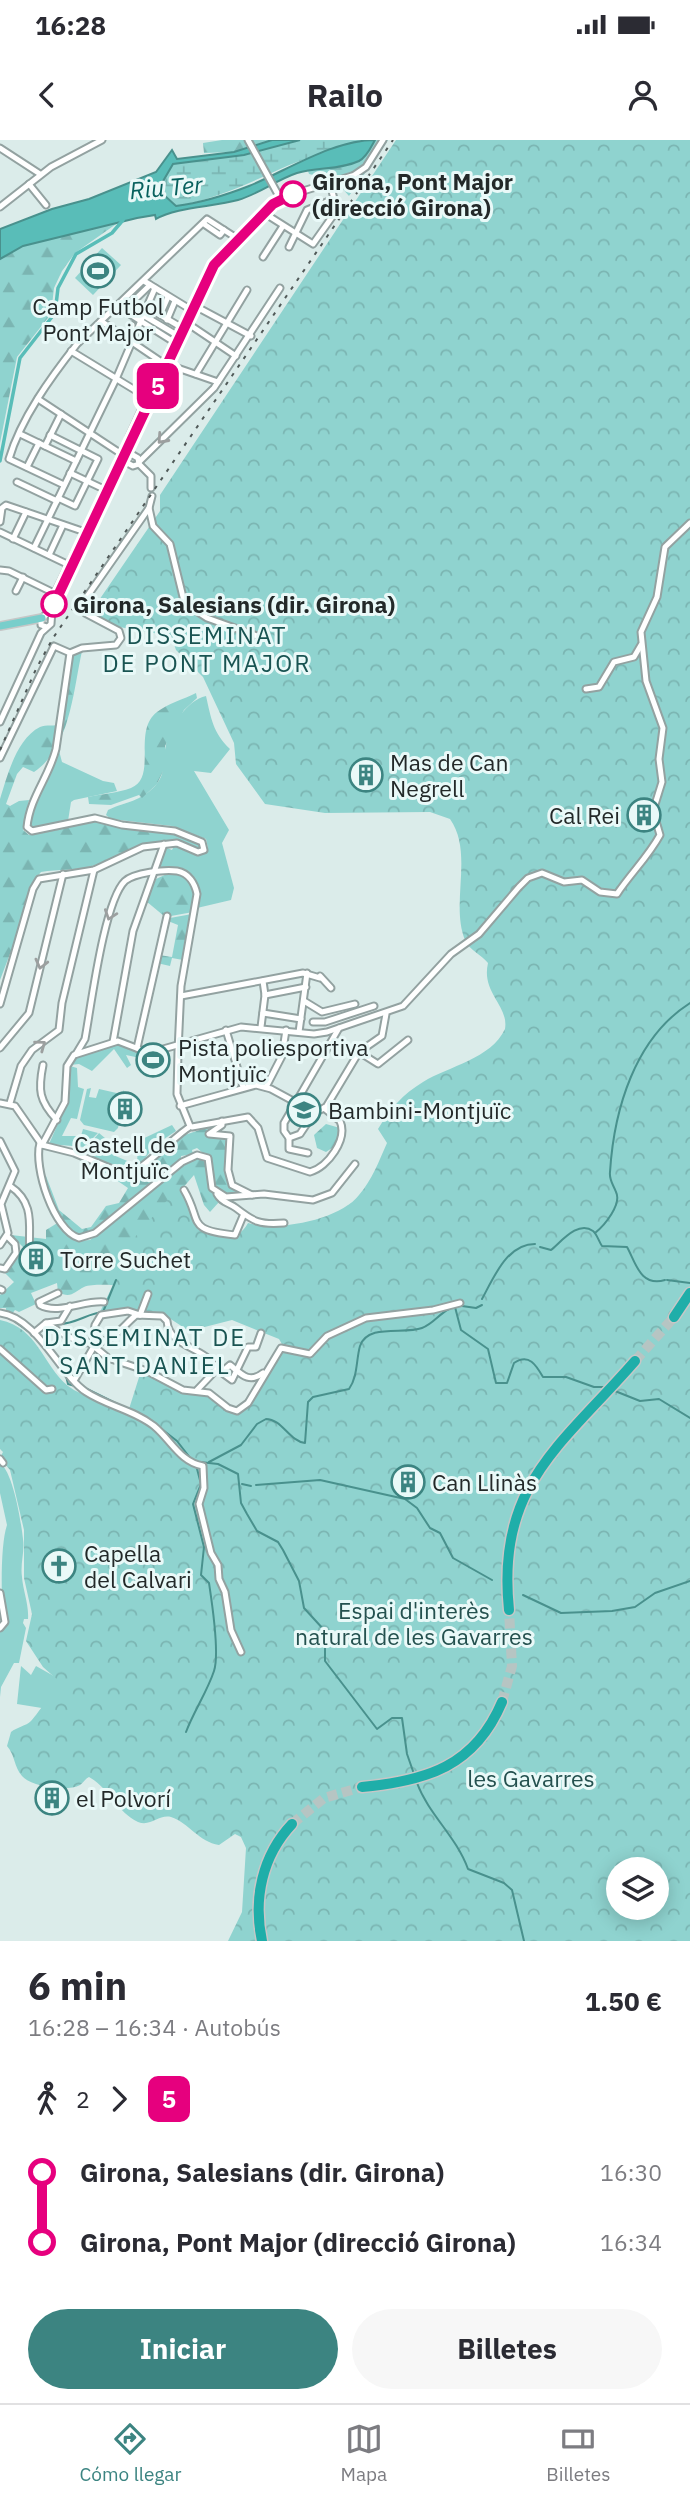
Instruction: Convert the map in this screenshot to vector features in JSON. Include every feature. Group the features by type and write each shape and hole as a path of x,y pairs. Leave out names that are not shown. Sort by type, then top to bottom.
{"highway":[{"path":"676,1313 690,1293"},
{"path":"509,1610 508,1550 518,1507 539,1469 632,1365"},
{"path":"367,1786 414,1780 448,1766 485,1734 502,1702"},
{"path":"262,1941 258,1912 262,1878 272,1851 292,1824"}],"main road":[{"path":"0,627 42,621"}],"street":[{"path":"0,208 40,174 102,140"},
{"path":"247,140 281,197"},
{"path":"0,714 34,639 40,635 42,621 52,608 122,454 214,265 281,197 331,186 352,176 366,167 383,140"},
{"path":"0,148 40,174"},
{"path":"29,184 46,205"},
{"path":"267,211 283,226 313,244 337,210 331,186"},
{"path":"267,211 281,197"},
{"path":"289,247 307,210 334,199"},
{"path":"124,310 150,285 206,220 203,225 220,235 226,231 238,239"},
{"path":"263,257 283,226"},
{"path":"150,285 175,301 251,336"},
{"path":"64,485 9,458 38,399 71,351 117,306 150,285"},
{"path":"34,548 116,379 147,307 150,285"},
{"path":"122,454 133,466 139,463 218,382 251,336 280,288"},
{"path":"197,374 247,290"},
{"path":"164,318 168,297"},
{"path":"159,328 175,301"},
{"path":"117,306 180,337"},
{"path":"147,307 236,356"},
{"path":"101,320 165,364 218,382"},
{"path":"132,325 132,341"},
{"path":"159,328 177,344"},
{"path":"71,351 149,399"},
{"path":"38,399 139,463 145,471"},
{"path":"27,467 61,414"},
{"path":"20,434 76,461"},
{"path":"17,482 75,506 98,459 50,435"},
{"path":"70,474 106,490"},
{"path":"0,758 54,646 70,653 82,648 116,645 121,638 119,631 90,618 83,608 127,536 149,508 152,496"},
{"path":"0,522 4,505 86,533"},
{"path":"149,508 155,529 170,544 183,597 190,607 207,618 260,638"},
{"path":"13,539 26,512"},
{"path":"76,1054 113,1042 126,1041 137,1048 153,1051 226,1030 261,1027 320,1034 386,1014 409,1001 461,944 479,934 528,878 542,873 564,882 582,880 594,889 613,895 651,852 660,835 653,811 662,782 659,759 663,735 646,681 641,632 657,597 665,547 690,523"},
{"path":"49,555 63,525"},
{"path":"0,532 71,566"},
{"path":"0,570 23,577 57,595"},
{"path":"16,591 23,577"},
{"path":"586,688 597,689 614,662 634,657 641,645"},
{"path":"0,1004 36,883 42,877 94,870 140,848 164,844 177,843 198,852 204,850 204,844 175,831 122,825 95,818 28,830 34,794 53,761 56,749 70,653"},
{"path":"0,722 6,700"},
{"path":"113,1042 133,931 164,844"},
{"path":"10,1103 21,1066 32,1051 59,1030 62,1003 94,870"},
{"path":"190,1127 177,1094 181,996 196,906 196,889 181,873 154,873 131,878 119,890 107,924 85,1038 68,1064 65,1102 41,1144 37,1160 47,1197 66,1231 76,1237 86,1238 182,1162 197,1155 204,1155 209,1160 211,1184 221,1201 237,1209 243,1216 266,1225 284,1223"},
{"path":"0,1048 29,1014 63,874"},
{"path":"137,1048 167,916"},
{"path":"181,996 307,973 320,977 331,988"},
{"path":"299,1032 307,973"},
{"path":"261,1027 265,995 263,981"},
{"path":"265,995 306,987"},
{"path":"304,1001 322,1012 355,1004"},
{"path":"313,1022 321,1023 374,1006"},
{"path":"321,1023 322,1012"},
{"path":"262,1013 301,1019"},
{"path":"289,1138 300,1134 314,1113 324,1108 359,1052 382,1036 386,1014"},
{"path":"308,1153 290,1150 289,1138 283,1126 340,1028"},
{"path":"226,1030 243,1087"},
{"path":"266,1087 281,1058 286,1030"},
{"path":"359,1052 378,1064 408,1040"},
{"path":"43,1065 39,1093 45,1106 57,1119"},
{"path":"183,1105 243,1087 266,1087 295,1102"},
{"path":"0,1103 10,1103"},
{"path":"10,1103 41,1144 74,1153 130,1175 190,1127 248,1117 256,1125 267,1158 310,1172 326,1163 342,1133 340,1121 324,1108"},
{"path":"222,1121 222,1125 209,1134 230,1136 228,1170 232,1185 252,1195"},
{"path":"0,1141 15,1170 0,1206 7,1236 15,1244 16,1253 5,1269 0,1268"},
{"path":"217,1194 226,1197 252,1195 318,1199 334,1191 355,1164"},
{"path":"10,1186 22,1196 32,1226 31,1261"},
{"path":"184,1190 198,1225 235,1235 243,1216"},
{"path":"0,1245 7,1236"},
{"path":"58,1293 39,1302 40,1305 44,1308 70,1306 88,1301 104,1302"},
{"path":"92,1346 114,1336 140,1315 148,1294"},
{"path":"46,1323 65,1337 92,1346 183,1390 197,1390 213,1395 230,1409 242,1409 281,1348 310,1354 327,1336 366,1318 433,1310 460,1303"},
{"path":"34,1333 46,1323 61,1321 70,1306"},
{"path":"76,1381 92,1346 96,1324 101,1315 128,1311 164,1317 173,1337 206,1354 232,1380 248,1347 256,1347 261,1333"},
{"path":"0,1312 9,1315 34,1333 83,1390 148,1422 168,1438 180,1455 203,1466 205,1483 199,1504 211,1553 218,1565 219,1579 225,1592 231,1630 241,1652"},
{"path":"0,1349 46,1390 52,1389"},
{"path":"236,1372 245,1377 256,1378 271,1364"},
{"path":"197,1390 220,1370"},
{"path":"0,1593 5,1622 0,1628"}],"green space":[{"path":"222,140 272,140 234,152 204,153 203,143"},
{"path":"300,140 361,140 299,161 202,200 176,206 165,196 162,183 173,164 244,155"},
{"path":"375,140 388,140 349,196 335,180 309,174 308,171 354,162"},
{"name":"Espai d'interès natural de les Gavarres","path":"396,140 690,140 690,1941 228,1941 242,1912 246,1848 241,1837 235,1834 219,1845 206,1840 171,1817 147,1823 138,1822 124,1812 102,1787 89,1777 80,1785 67,1788 33,1783 19,1772 7,1746 11,1732 31,1721 50,1699 67,1696 70,1691 43,1667 26,1641 32,1614 24,1578 24,1530 10,1470 0,1458 3,1452 0,1449 0,1320 23,1331 68,1386 89,1397 129,1409 141,1371 174,1387 203,1392 241,1411 283,1346 279,1339 232,1320 189,1331 160,1312 120,1311 112,1301 122,1252 175,1191 185,1195 195,1227 224,1237 238,1234 248,1223 290,1225 338,1211 359,1195 371,1177 387,1143 378,1129 398,1102 433,1076 480,1055 499,1039 505,1029 503,1013 488,983 488,963 467,944 461,926 460,847 457,832 450,819 430,812 325,813 265,804 236,764 234,743 203,677 176,650 172,638 117,626 99,615 95,606 160,511 160,495"},
{"path":"119,222 75,253 62,271 54,288 51,314 17,357 0,443 0,259 23,246"},
{"name":"Camp Futbol Pont Major","path":"102,248 121,265 93,295 75,278"},
{"path":"82,651 63,734 46,762 34,772 23,767 17,774 6,804 10,806 29,800 23,830 29,835 85,820 117,827 173,833 203,846 199,850 184,845 157,843 89,867 41,872 32,883 18,933 0,980 0,799 9,770 25,740 40,727 62,724 73,653"},
{"path":"196,693 197,698 184,710 165,746 166,765 157,784 142,798 139,795 111,805 89,804 88,797 126,790 139,782 145,764 146,730 150,720 161,709"},
{"path":"206,696 216,731 230,749 211,773 194,771 229,830 222,843 234,888 231,900 197,908 195,881 184,874 158,869 167,848 172,850 175,844 203,854 208,848 206,839 172,826 111,819 106,815 108,810 139,798 155,786 164,766 171,730 192,703"},
{"path":"58,747 62,762 103,781 114,783 117,791 74,800 71,802 68,821 32,829 29,825 35,796"},
{"path":"169,873 187,878 195,895 193,912 171,916 166,913 164,916 146,901 156,879"},
{"path":"192,914 183,960 172,958 170,966 157,963 159,955 172,957 178,925 168,921 170,918"},
{"path":"120,1043 141,1052 140,1058 126,1055 131,1065 127,1068 114,1049 92,1071 79,1064 70,1065 77,1056"},
{"path":"70,1066 77,1068 78,1087 84,1089 77,1119 71,1118 62,1136 81,1136 83,1129 98,1133 84,1147 49,1144 68,1101"},
{"path":"91,1088 89,1097 96,1098 99,1089 121,1094 124,1090 118,1128 114,1132 84,1125 80,1120 87,1089"},
{"path":"326,1124 340,1128 335,1146 326,1152 317,1148 314,1135"},
{"path":"172,1125 176,1131 155,1145 138,1168 126,1173 68,1149 84,1150 99,1133 112,1144 113,1155 137,1165 138,1141"},
{"path":"214,1125 207,1130 208,1136 228,1137 230,1185 247,1193 229,1195 217,1191 212,1182 211,1160 197,1148 192,1150 193,1154 181,1156 181,1160 93,1232 80,1237 66,1226 56,1212 46,1186 46,1176 59,1210 82,1229 91,1227 106,1206 119,1203 128,1188 106,1173 83,1168 79,1157 125,1177 132,1177 179,1137"},
{"path":"201,1157 208,1161 209,1182 219,1202 210,1212 204,1205 194,1175 181,1190 191,1218 200,1229 232,1239 120,1311 99,1314 113,1285 87,1286 66,1295 58,1292 57,1283 31,1293 36,1304 19,1312 15,1310 11,1315 6,1312 6,1308 0,1308 0,1295 14,1282 3,1271 24,1248 11,1235 46,1239 46,1230 59,1222 65,1233 76,1241 90,1240 177,1169"},
{"path":"0,1463 9,1476 18,1509 23,1544 22,1577 28,1619 24,1619 23,1623 26,1628 19,1663 14,1663 1,1687 0,1697 0,1629 4,1627 2,1560 7,1525 0,1493"},
{"path":"21,1666 31,1675 36,1666 84,1693 48,1709 17,1704"}],"shaded area":[{"path":"272,140 300,140 244,155 173,164 162,183 165,196 176,206 213,198 249,186 327,150 359,141 375,140 367,154 359,161 297,173 238,200 174,212 156,219 155,215 137,218 23,246 0,259 0,229 52,209 89,199 156,172 172,150 177,159 234,152"}],"waterway":[{"path":"0,461 20,358 55,313 58,288 76,254 112,233 123,220"},
{"path":"595,1233 608,1220 617,1202 610,1175 612,1148 616,1124 631,1077 655,1035 690,1003"},
{"path":"540,1247 551,1250 570,1233 587,1228 594,1232 602,1246 627,1247 644,1277 650,1280 665,1280"},
{"path":"482,1299 502,1263 525,1245 535,1244"},
{"path":"59,1324 103,1312 116,1280"},
{"path":"667,1280 690,1283"},
{"path":"462,1306 476,1308 482,1305"},
{"path":"455,1307 461,1330 488,1349 496,1383 507,1383 514,1363 524,1359 532,1362 543,1377 566,1377 594,1387 607,1387"},
{"path":"209,1462 241,1445 257,1424 266,1419 277,1422 294,1438 305,1443 308,1402 313,1397 349,1389 364,1339 378,1332 422,1328 449,1309"},
{"path":"14,1321 32,1334"},
{"path":"66,1376 68,1384 75,1386"},
{"path":"87,1389 150,1420 177,1441 191,1459"},
{"path":"615,1391 640,1401 659,1399 690,1418"},
{"path":"200,1462 218,1464 238,1474 241,1503 247,1514 257,1531 278,1542 299,1581 304,1608 325,1631 325,1661 377,1729 392,1718 402,1718 407,1754 414,1774"},
{"path":"186,1732 216,1663 209,1583 201,1575 204,1547 193,1504 201,1484 196,1465"},
{"path":"256,1485 320,1480 405,1499 417,1508 430,1528 440,1533 453,1558 492,1580"},
{"path":"242,1484 251,1486"},
{"path":"523,1595 561,1613 612,1611 635,1607 655,1593 690,1581"},
{"path":"417,1783 428,1805 457,1846 468,1869 504,1883 512,1890 524,1941"}],"tunnel":[{"path":"635,1361 674,1317"},
{"path":"502,1702 512,1666 509,1610"},
{"path":"292,1824 324,1798 362,1787"}],"railway":[{"path":"0,750 36,669 53,638 393,140"}],"bus line":[{"name":"5","path":"54,604 214,265 266,210 280,198 293,194"}],"place":[{"name":"Girona, Pont Major (direcció Girona)","path":"293,194"},
{"name":"Camp Futbol Pont Major","path":"98,271"},
{"name":"Girona, Salesians (dir. Girona)","path":"54,604"},
{"name":"Mas de Can Negrell","path":"366,775"},
{"name":"Cal Rei","path":"644,815"},
{"name":"Pista poliesportiva Montjuïc","path":"153,1060"},
{"name":"Castell de Montjuïc","path":"125,1109"},
{"name":"Bambini-Montjuïc","path":"304,1110"},
{"name":"Torre Suchet","path":"36,1259"},
{"name":"Can Llinàs","path":"408,1482"},
{"name":"Capella del Calvari","path":"59,1566"},
{"name":"el Polvorí","path":"52,1798"}],"district":[{"name":"DISSEMINAT DE PONT MAJOR","path":"207,649"},
{"name":"DISSEMINAT DE SANT DANIEL","path":"145,1351"}],"water label":[{"name":"Riu Ter","path":"166,187"}],"park label":[{"name":"les Gavarres","path":"531,1778"}]}
